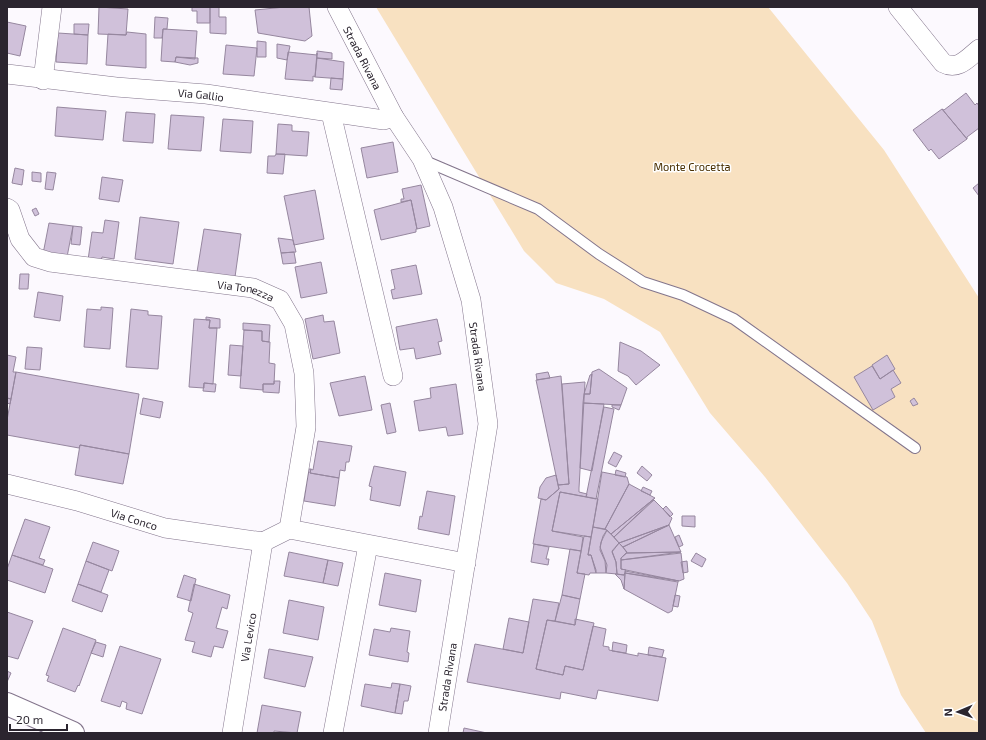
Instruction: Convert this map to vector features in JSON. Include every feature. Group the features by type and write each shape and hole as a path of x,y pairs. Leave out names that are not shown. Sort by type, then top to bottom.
{"main road":[{"path":"7,704 73,733"}],"street":[{"path":"43,80 52,7"},
{"name":"Strada Rivana","path":"337,7 394,117 422,159 443,208 471,300 488,424 438,733"},
{"path":"898,7 943,63 948,66 958,66 979,49"},
{"name":"Via Gallio","path":"7,74 43,80 206,94 384,120 394,117"},
{"path":"331,113 393,376"},
{"name":"Via Tonezza","path":"7,208 10,210 20,239 34,257 50,262 253,288 280,300 294,324 304,373 306,427 289,529"},
{"name":"Via Conco","path":"7,484 77,501 165,528 263,542"},
{"path":"263,542 289,529 466,564"},
{"name":"Via Levico","path":"232,733 263,542"},
{"path":"333,733 368,545"}],"lane":[{"path":"422,159 538,209 600,254 643,282 683,295 734,319 915,448"}],"green space":[{"name":"Monte Crocetta","path":"376,7 768,7 884,150 979,298 979,733 926,733 901,695 872,621 847,583 765,477 710,413 660,332 604,299 556,283 524,251"}],"building":[{"path":"99,7 128,9 126,35 98,34"},
{"path":"192,7 210,7 210,23 197,23 197,11 192,11"},
{"path":"210,7 219,7 219,17 226,17 226,34 210,33"},
{"path":"285,7 309,7 312,36 305,41 258,33 255,10"},
{"path":"155,17 168,18 167,29 163,29 162,38 154,38"},
{"path":"7,22 26,26 20,56 7,53"},
{"path":"74,24 89,24 88,35 74,34"},
{"path":"163,29 197,31 195,59 176,57 175,62 161,61"},
{"path":"127,32 146,34 146,68 106,65 108,34 126,35"},
{"path":"58,33 88,35 87,64 56,62"},
{"path":"257,41 266,42 266,57 257,57"},
{"path":"277,44 290,46 287,60 277,58"},
{"path":"226,45 257,48 254,76 223,74"},
{"path":"317,51 332,53 332,59 317,58"},
{"path":"288,52 317,55 315,77 313,76 313,81 285,79"},
{"path":"176,57 198,58 198,63 190,65 175,62"},
{"path":"317,58 344,62 343,79 315,77"},
{"path":"331,78 343,79 342,90 330,89"},
{"path":"966,93 975,105 977,103 979,106 979,128 967,137 967,139 942,109 944,110"},
{"path":"57,107 106,111 103,140 55,136"},
{"path":"942,109 967,139 939,159 931,149 929,151 913,130"},
{"path":"126,112 155,114 153,143 123,141"},
{"path":"171,115 204,117 201,151 168,149"},
{"path":"223,119 253,121 251,153 220,151"},
{"path":"278,124 292,125 292,131 309,132 307,156 276,154"},
{"path":"393,142 398,172 367,178 361,148"},
{"path":"276,154 285,154 283,174 267,173 268,156 275,156"},
{"path":"15,168 24,170 22,185 12,183"},
{"path":"32,172 41,173 41,182 32,181"},
{"path":"47,172 56,173 53,190 45,189"},
{"path":"102,177 123,180 119,202 99,199"},
{"path":"979,183 979,196 973,188"},
{"path":"421,185 430,226 417,229 411,200 401,202 401,199 404,199 402,189"},
{"path":"315,190 324,239 294,245 284,196"},
{"path":"411,200 417,229 416,232 381,240 374,210"},
{"path":"36,208 39,214 35,216 32,210"},
{"path":"140,217 179,222 173,264 135,259"},
{"path":"105,220 119,222 114,259 102,257 101,261 88,260 92,232 103,233"},
{"path":"49,223 73,226 67,257 43,254"},
{"path":"73,226 82,227 80,245 71,244"},
{"path":"204,229 241,234 235,277 197,272"},
{"path":"278,238 293,240 296,252 281,253"},
{"path":"294,252 296,263 283,264 281,253"},
{"path":"321,262 327,293 301,298 295,267"},
{"path":"416,265 422,294 393,299 391,290 395,289 391,270"},
{"path":"20,274 29,274 28,289 19,289"},
{"path":"38,292 63,296 60,321 34,317"},
{"path":"101,307 113,308 110,349 84,347 87,309 101,310"},
{"path":"131,309 148,311 148,315 162,316 158,369 126,367"},
{"path":"323,315 324,322 334,321 340,353 313,359 305,319"},
{"path":"206,317 220,319 220,328 209,328 210,320 206,320"},
{"path":"194,319 210,320 209,328 217,328 213,384 204,383 204,388 189,387"},
{"path":"437,319 442,341 438,342 441,354 416,359 414,348 400,350 396,327"},
{"path":"243,323 270,325 269,342 262,341 262,331 243,330"},
{"path":"244,330 262,331 262,341 270,342 269,363 275,364 274,384 263,384 263,390 240,388"},
{"path":"620,342 641,351 660,365 636,385 628,376 618,371"},
{"path":"230,345 243,346 241,376 228,375"},
{"path":"27,347 42,348 40,370 25,369"},
{"path":"7,355 16,357 13,372 16,372 11,399 7,398"},
{"path":"887,355 895,369 880,379 872,365"},
{"path":"872,366 880,379 893,370 901,383 891,389 895,397 873,410 854,377"},
{"path":"599,369 627,388 621,405 583,403 584,394 590,394 592,372"},
{"path":"16,372 139,394 129,454 80,445 79,448 7,435 7,420"},
{"path":"548,372 550,378 537,380 536,374"},
{"path":"592,374 590,394 584,394 590,375"},
{"path":"365,376 372,410 339,416 330,383"},
{"path":"561,376 569,484 558,485 536,380"},
{"path":"274,381 280,381 279,393 263,392 263,384 274,384"},
{"path":"585,382 579,492 587,494 586,497 560,492 552,531 583,537 581,551 533,544 541,499 546,500 559,489 558,485 569,484 562,384"},
{"path":"204,383 216,384 215,392 203,391"},
{"path":"456,384 463,434 448,436 446,427 419,431 414,401 431,398 430,388"},
{"path":"7,398 11,399 10,404 7,403"},
{"path":"143,398 163,402 160,418 140,414"},
{"path":"914,398 918,404 913,406 910,401"},
{"path":"390,403 396,432 387,434 381,405"},
{"path":"583,403 604,404 592,471 580,468"},
{"path":"612,405 621,405 619,410 612,407"},
{"path":"604,407 614,409 596,499 586,497"},
{"path":"318,441 352,446 349,462 346,462 345,471 340,470 339,478 310,473 311,469 313,470"},
{"path":"80,445 129,454 123,484 75,475"},
{"path":"614,452 622,456 616,467 608,463"},
{"path":"374,466 406,472 400,506 370,500 372,487 369,486"},
{"path":"642,466 652,475 647,481 637,473"},
{"path":"309,469 311,469 310,473 339,478 335,506 304,501"},
{"path":"616,470 626,473 625,477 615,475"},
{"path":"602,472 627,477 629,484 605,529 593,527"},
{"path":"556,475 559,489 546,500 538,498 540,487 546,478"},
{"path":"629,484 655,498 611,534 605,529"},
{"path":"643,487 652,491 650,495 641,491"},
{"path":"427,491 455,496 449,535 418,529"},
{"path":"560,492 598,499 591,537 552,531"},
{"path":"655,498 614,537 611,534"},
{"path":"654,500 672,518 669,525 619,543 614,537"},
{"path":"666,506 673,514 670,517 663,509"},
{"path":"682,516 695,516 695,527 682,526"},
{"path":"25,519 50,527 39,558 45,560 43,565 12,555"},
{"path":"669,525 623,547 619,543"},
{"path":"669,525 681,552 627,553 623,547"},
{"path":"593,527 607,530 603,536 600,547 607,565 606,573 596,573 591,555 588,555"},
{"path":"607,530 619,543 612,551 616,562 617,574 606,573 605,561 600,550 601,542"},
{"path":"679,535 683,545 679,547 675,537"},
{"path":"584,536 591,537 588,555 591,555 596,570 596,573 590,573 589,575 577,573"},
{"path":"93,542 119,551 112,571 86,561"},
{"path":"619,543 627,552 621,558 621,569 626,570 624,575 617,574 616,562 612,552"},
{"path":"534,544 549,547 546,559 549,559 548,565 531,562"},
{"path":"570,549 581,551 577,573 585,574 580,599 562,595"},
{"path":"289,552 328,560 323,583 284,576"},
{"path":"681,552 621,560 621,558 627,553"},
{"path":"681,553 684,579 679,581 621,569 621,560"},
{"path":"696,553 706,559 702,567 691,561"},
{"path":"12,555 53,569 45,593 7,580 7,569"},
{"path":"328,560 343,563 338,586 323,583"},
{"path":"86,561 109,570 101,592 78,584"},
{"path":"687,561 688,572 683,573 681,562"},
{"path":"625,571 679,581 625,573"},
{"path":"385,573 421,580 416,612 379,605"},
{"path":"625,573 624,589 621,580 615,574 624,575"},
{"path":"625,573 678,582 672,611 668,613 624,589"},
{"path":"184,575 196,579 191,601 177,597"},
{"path":"78,584 108,595 102,612 72,601"},
{"path":"194,584 230,595 227,609 222,607 216,628 228,631 223,648 214,646 211,657 192,652 195,642 185,640 193,613 188,611"},
{"path":"562,595 580,599 575,625 555,621"},
{"path":"675,595 680,596 678,607 673,606"},
{"path":"533,599 559,603 555,621 547,620 536,669 563,675 565,666 583,670 593,626 606,629 603,646 609,647 609,650 638,656 638,653 666,658 658,701 598,690 596,699 561,692 560,699 467,682 475,644 523,653"},
{"path":"289,600 324,607 318,640 283,633"},
{"path":"7,612 33,621 18,659 7,656"},
{"path":"509,618 529,622 523,653 503,649"},
{"path":"575,619 594,623 583,670 565,666 563,675 536,669 547,620 575,625"},
{"path":"63,628 96,640 79,686 78,685 75,692 47,681 49,676 46,675"},
{"path":"391,628 410,631 407,652 409,653 408,662 369,655 374,629 390,632"},
{"path":"96,642 106,645 103,657 91,653"},
{"path":"613,642 627,645 626,653 612,651"},
{"path":"120,646 161,659 142,714 126,709 127,703 122,701 120,707 101,701"},
{"path":"649,647 664,650 662,657 648,655"},
{"path":"269,649 313,657 305,687 264,678"},
{"path":"7,671 11,673 7,682"},
{"path":"392,683 400,684 395,713 361,706 365,684 391,688"},
{"path":"400,684 411,686 408,701 404,701 402,714 395,713"},
{"path":"262,705 301,712 297,733 274,731 274,733 257,733"},
{"path":"464,728 487,733 463,733"}]}
